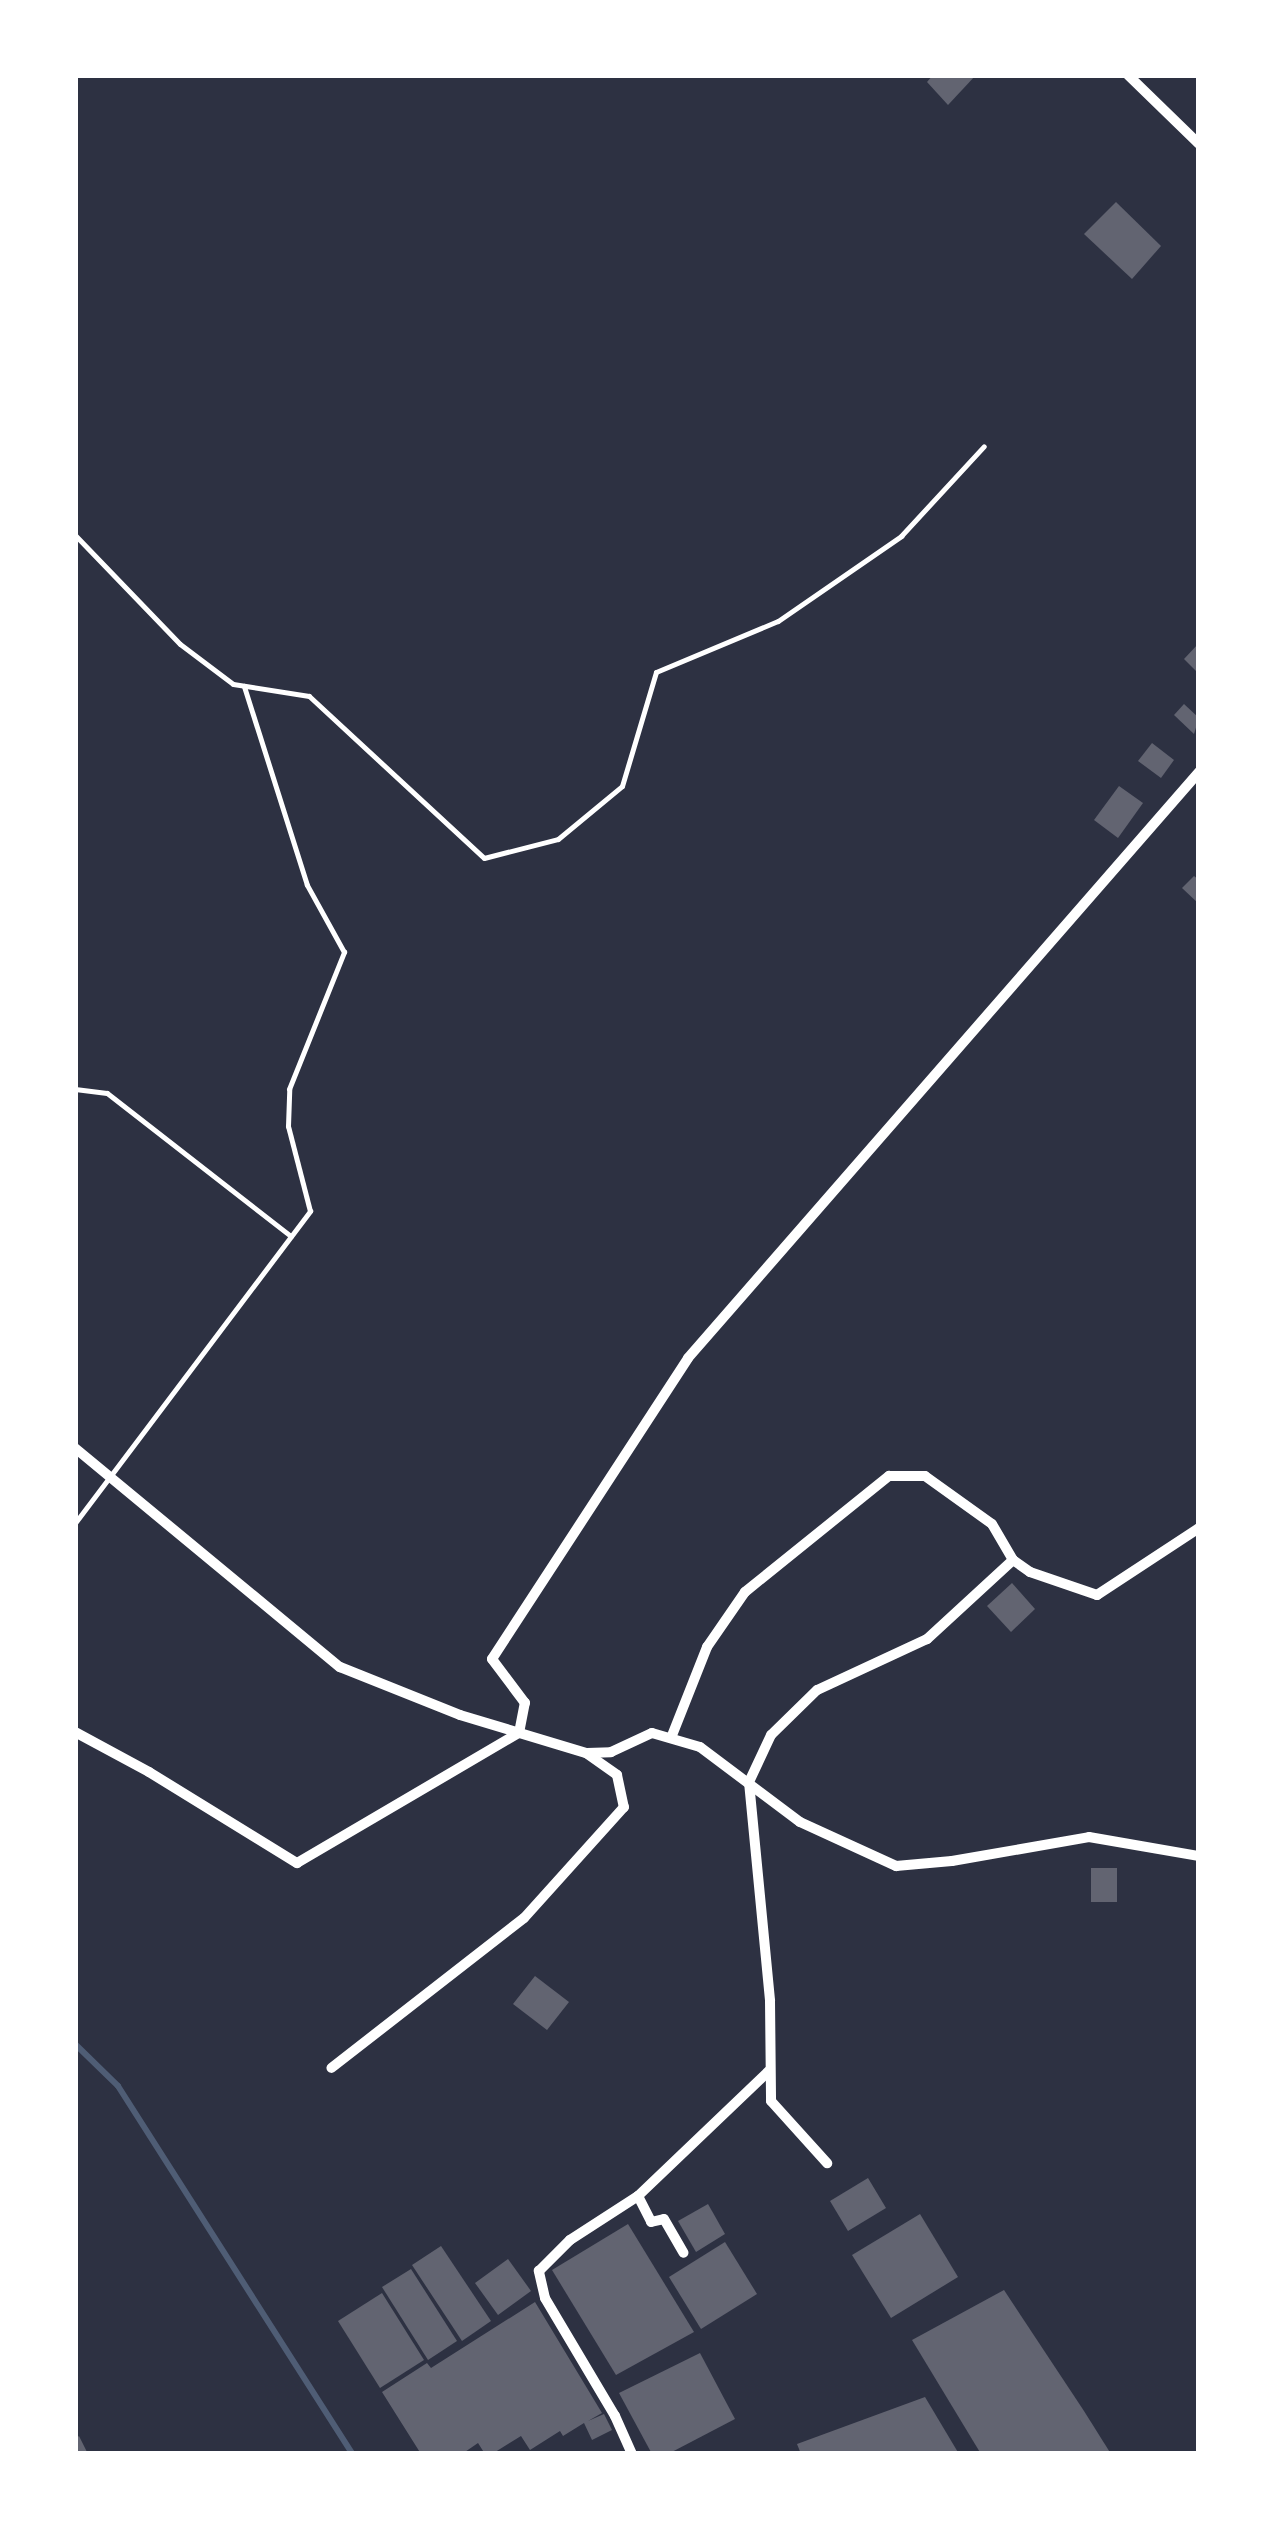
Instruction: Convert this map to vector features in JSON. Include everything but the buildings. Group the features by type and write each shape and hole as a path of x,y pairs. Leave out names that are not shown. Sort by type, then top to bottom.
{"street":[{"path":"1128,75 1199,144"},
{"path":"75,1732 150,1772 297,1864 519,1733 525,1703 492,1659 688,1358 1199,772"},
{"path":"75,1448 340,1667 586,1754 617,1776 624,1807 524,1918 331,2068"},
{"path":"671,1738 708,1648 745,1592 889,1476 925,1476 992,1524 1013,1560 1030,1572 1097,1596 1199,1528"},
{"path":"827,2163 771,2101 768,1982 748,1782 771,1734 817,1690 927,1639 1013,1560"},
{"path":"586,1754 611,1752 652,1733 700,1747 800,1822 896,1866 952,1861 1089,1836 1199,1856"},
{"path":"632,2454 615,2416 545,2298 539,2271 570,2240 638,2196 769,2070"},
{"path":"638,2196 652,2222 664,2219 684,2253"}],"lane":[{"path":"75,535 180,644 233,684 309,696 484,858 558,839 622,786 656,672 778,621 855,568 901,536 984,446"},
{"path":"75,1523 310,1212 288,1126 289,1088 344,952 307,885 244,686"},
{"path":"75,1088 107,1093 291,1236"}],"waterway":[{"path":"75,2044 118,2086 352,2454"}]}
